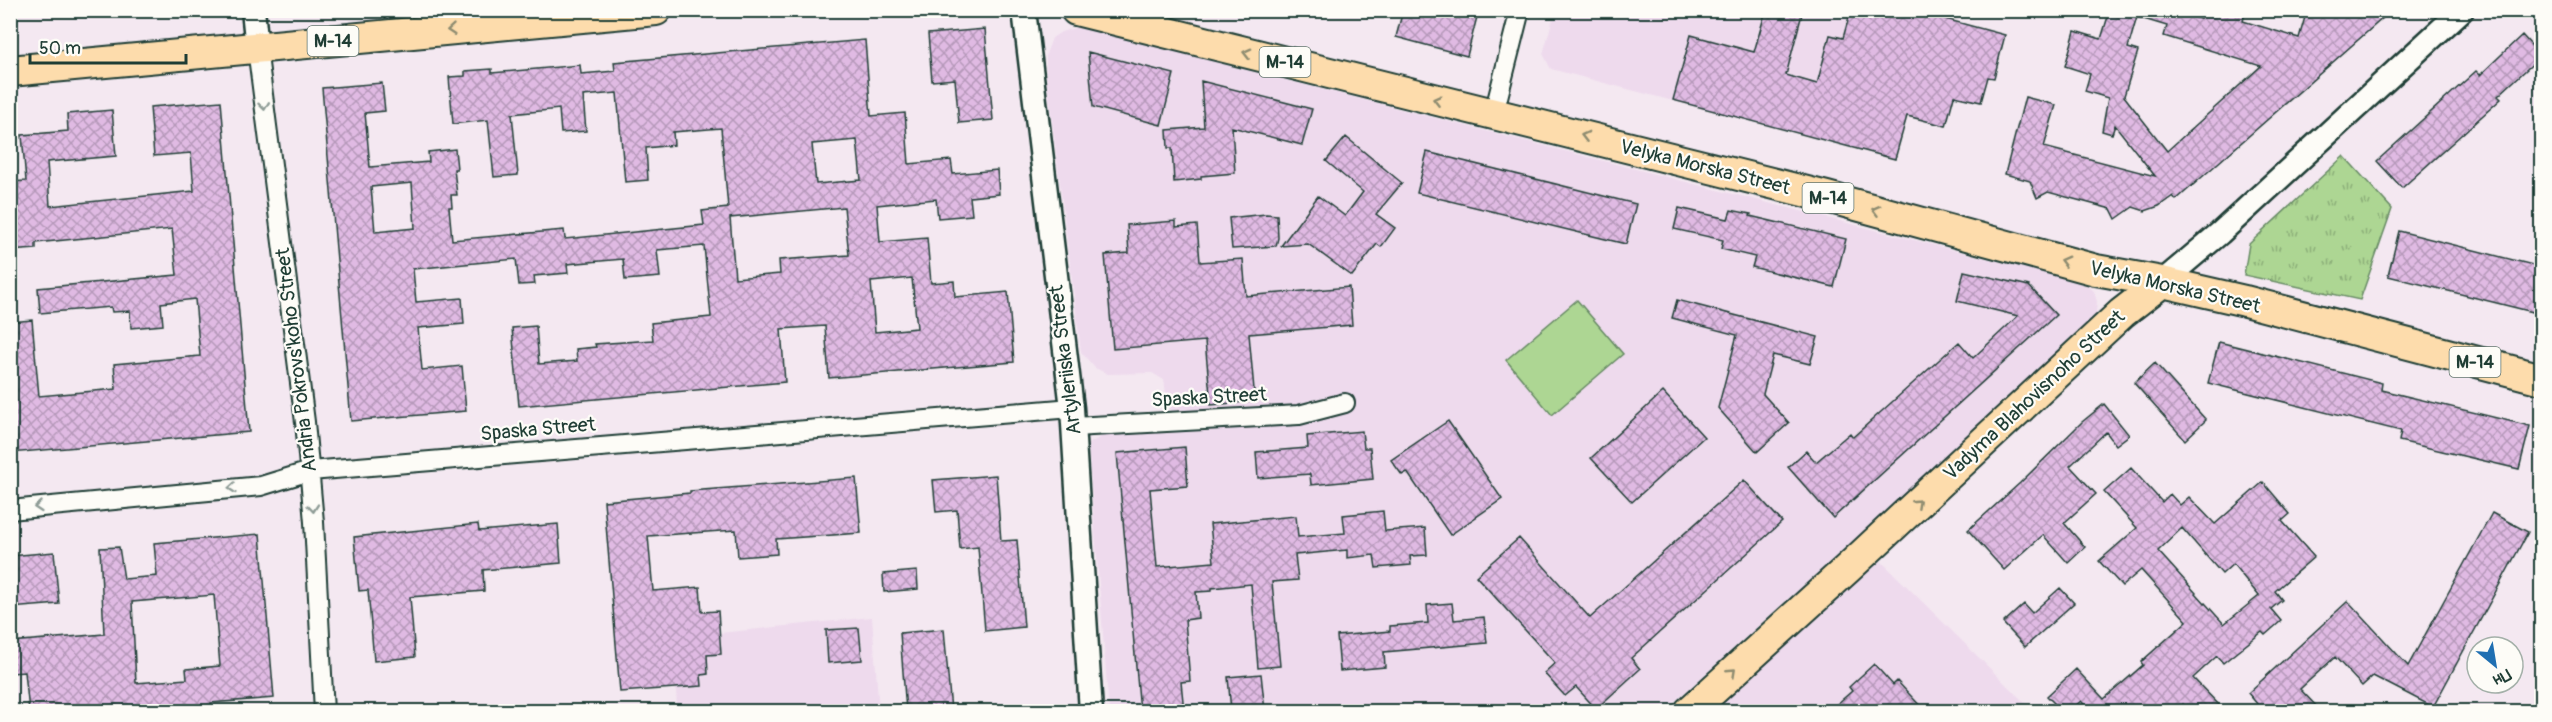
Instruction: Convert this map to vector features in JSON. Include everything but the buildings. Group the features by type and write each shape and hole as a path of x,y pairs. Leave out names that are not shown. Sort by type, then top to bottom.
{"highway":[{"name":"М-14","path":"10,71 656,10"},
{"name":"Velyka Morska Street","path":"1076,10 1827,197 2096,270 2162,282 2541,379"},
{"name":"Vadyma Blahovisnoho Street","path":"1689,711 1847,569 2122,313 2162,282"}],"street":[{"name":"Andria Pokrovs'koho Street","path":"253,10 310,471 324,711"},
{"name":"Artyleriiska Street","path":"1023,10 1072,418 1091,711"},
{"path":"1494,113 1520,10"},
{"name":"Vadyma Blahovisnoho Street","path":"2162,282 2220,233 2462,10"},
{"name":"Spaska Street","path":"10,510 261,486 310,471 1072,418 1299,415 1345,403"}],"shaded area":[{"path":"1555,11 1935,11 1895,159 1551,69 1543,54"},
{"path":"1078,27 2071,280 2088,286 2094,291 2097,302 2096,314 2087,330 1664,711 1109,711 1088,444 1103,436 1175,431 1174,413 1168,407 1164,380 1152,373 1108,374 1095,368 1081,352 1046,73 1046,54 1052,38 1061,32"},
{"path":"1880,560 2033,711 1713,712 1814,618"},
{"path":"872,617 879,711 677,711 676,688 702,686 701,675 708,674 707,655 721,653 720,633"}],"green space":[{"path":"2344,156 2392,209 2360,300 2244,275 2249,244"},
{"path":"1577,300 1623,354 1552,415 1506,360"}]}
